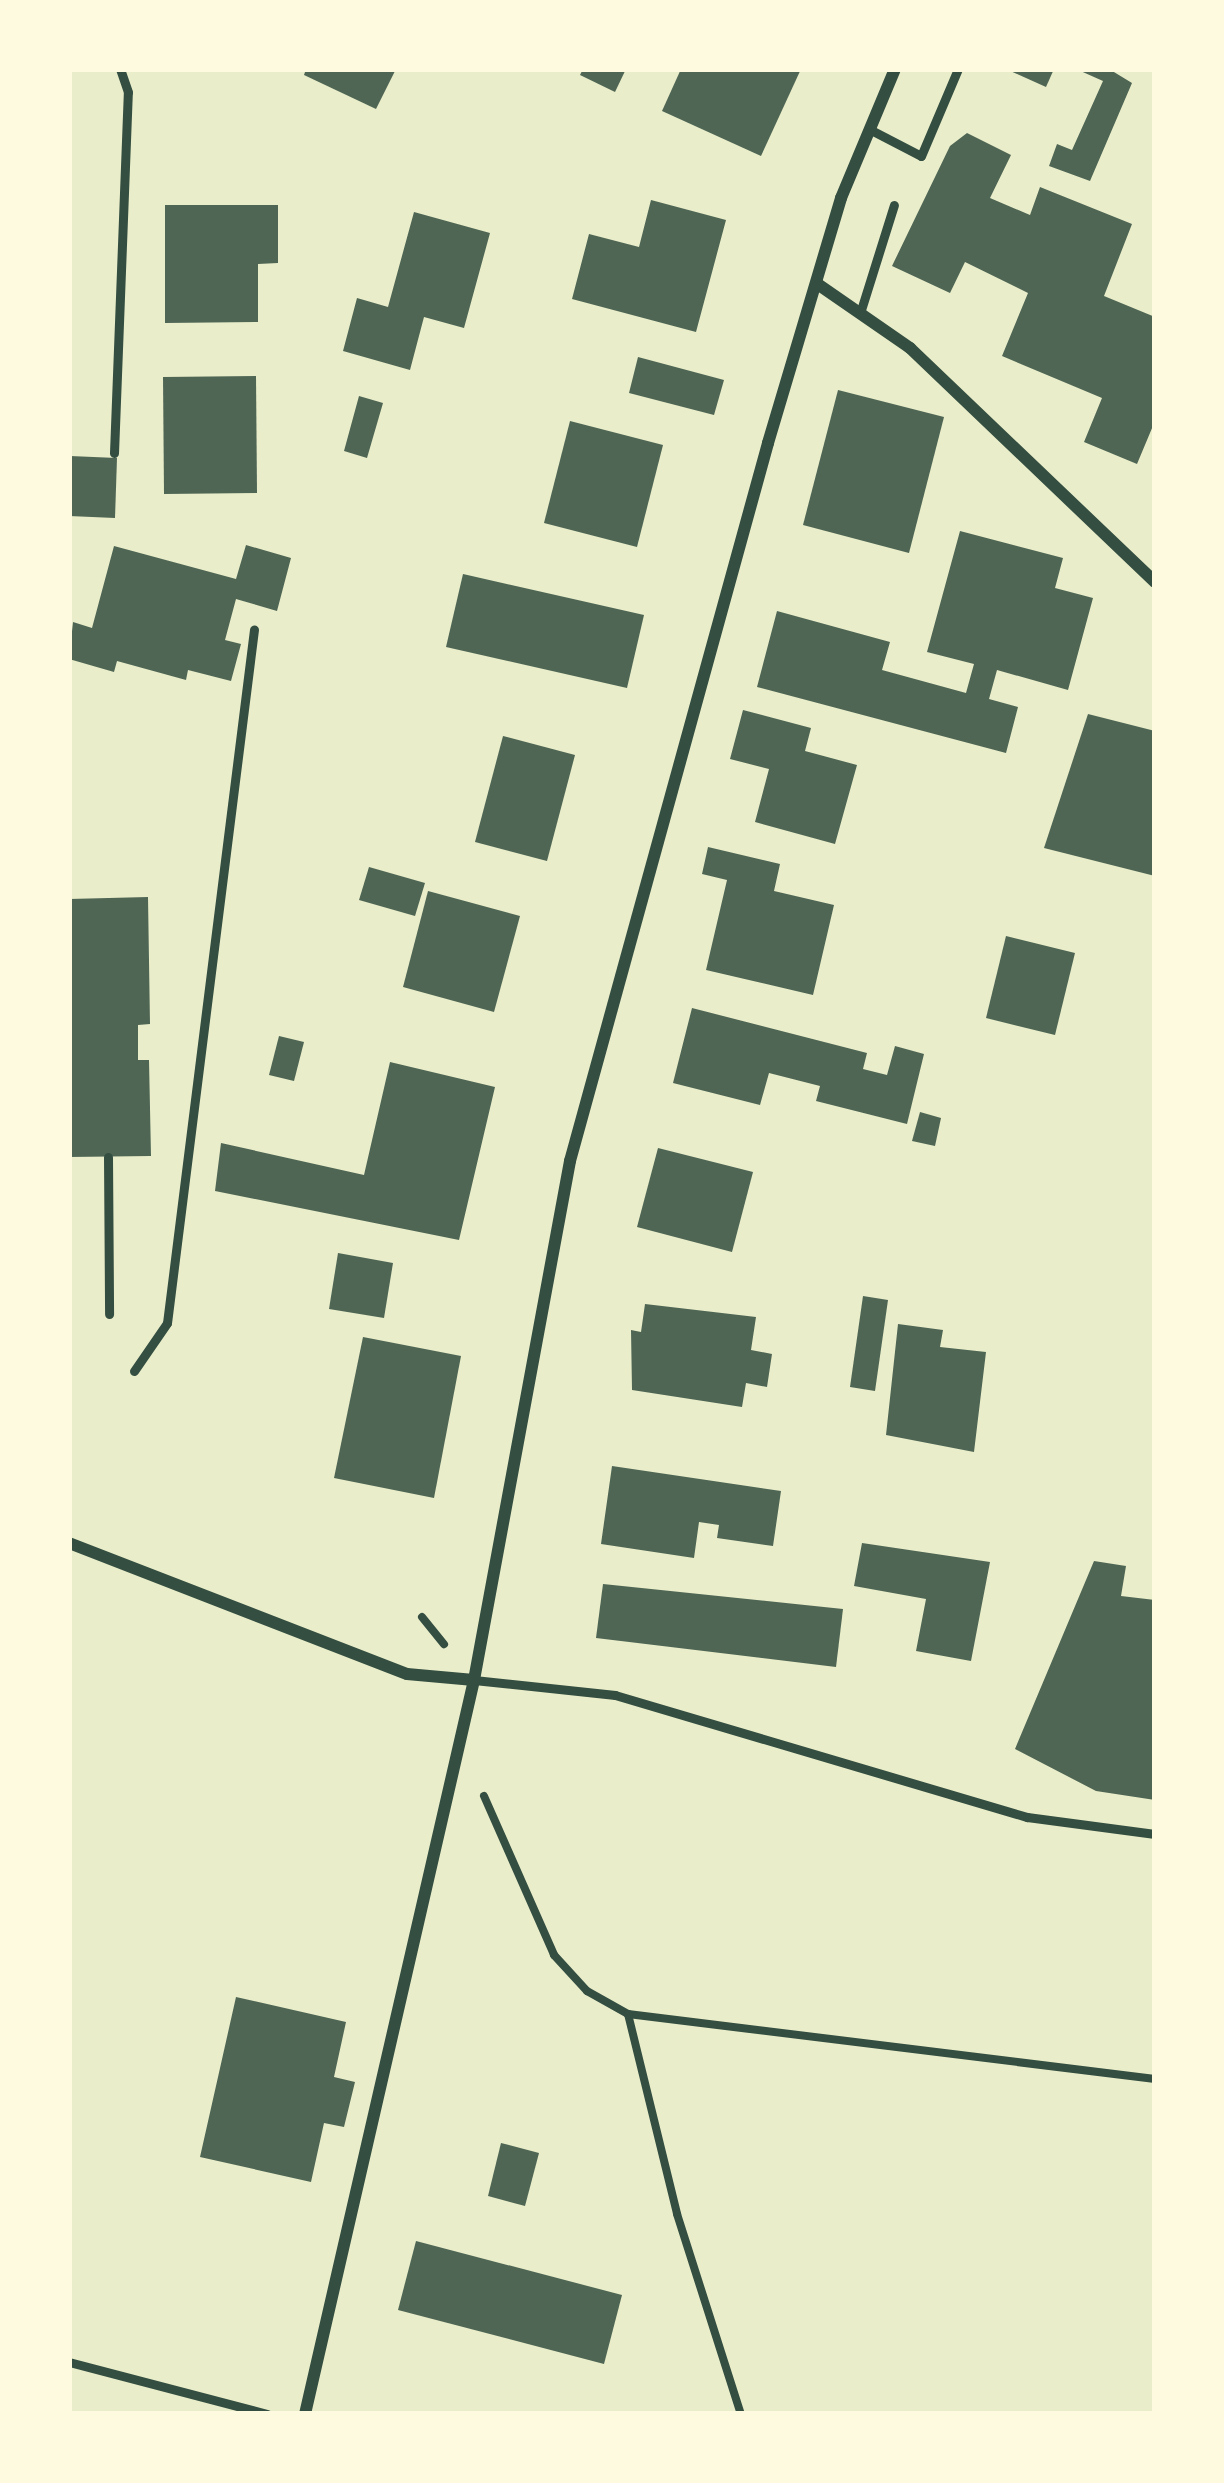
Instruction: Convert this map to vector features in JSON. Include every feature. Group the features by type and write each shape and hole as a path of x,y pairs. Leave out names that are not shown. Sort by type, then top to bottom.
{"street":[{"path":"305,2414 474,1680 570,1161 841,198 895,69"},
{"path":"819,285 862,310 1155,582"},
{"path":"69,1544 407,1674 474,1680"}],"lane":[{"path":"114,452 128,92 120,69"},
{"path":"871,130 920,156 958,69"},
{"path":"862,310 894,205"},
{"path":"134,1371 167,1323 254,629"},
{"path":"108,1157 109,1314"},
{"path":"474,1680 615,1695 1027,1817 1155,1834"},
{"path":"69,2362 267,2414"}],"path":[{"path":"457,1755 476,1778 554,1955 587,1991 628,2014 1155,2079"},
{"path":"628,2014 677,2214 741,2414"}],"building":[{"path":"306,69 396,69 376,109 304,75"},
{"path":"583,69 626,69 615,92 580,75"},
{"path":"681,69 801,69 761,156 662,111"},
{"path":"1006,69 1054,69 1046,87"},
{"path":"1076,69 1109,69 1132,83 1090,181 1049,166 1057,144 1072,150 1103,81"},
{"path":"967,133 1011,155 990,198 1030,215 1040,187 1132,224 1104,296 1155,317 1155,421 1137,464 1084,442 1102,398 1002,356 1028,293 965,262 950,293 892,266 950,146"},
{"path":"651,200 726,220 696,332 572,299 589,234 639,247"},
{"path":"165,205 278,205 278,263 258,264 258,322 165,323"},
{"path":"414,212 490,233 464,328 424,317 410,370 343,351 357,298 388,307"},
{"path":"638,357 724,380 714,415 629,393"},
{"path":"256,376 257,493 164,494 163,377"},
{"path":"838,390 944,417 909,553 803,525"},
{"path":"359,396 383,403 367,458 344,451"},
{"path":"570,421 663,445 637,547 544,523"},
{"path":"70,456 117,458 115,518 69,516"},
{"path":"960,531 1063,558 1055,588 1093,598 1068,690 997,670 989,699 1018,707 1006,753 757,687 777,611 890,642 882,670 966,693 974,664 927,652"},
{"path":"246,545 291,558 277,611 236,599 225,640 241,644 231,681 188,670 186,680 117,661 114,672 69,659 73,622 92,628 114,546 236,579"},
{"path":"463,574 644,615 627,688 446,647"},
{"path":"743,710 811,728 805,751 857,765 835,844 755,822 769,769 730,759"},
{"path":"1088,714 1155,731 1155,876 1044,848"},
{"path":"503,736 575,755 547,861 475,842"},
{"path":"708,847 780,864 774,891 834,905 813,995 706,970 727,880 702,874"},
{"path":"369,867 425,883 415,916 359,900"},
{"path":"428,891 520,916 494,1012 403,987"},
{"path":"148,897 150,1024 138,1025 138,1060 149,1060 151,1156 69,1157 69,899"},
{"path":"1006,936 1075,953 1055,1035 986,1018"},
{"path":"692,1008 867,1053 863,1069 887,1075 895,1046 924,1054 907,1124 816,1101 820,1086 769,1073 760,1105 673,1083"},
{"path":"279,1036 304,1042 294,1081 269,1075"},
{"path":"390,1062 495,1087 459,1240 215,1191 221,1143 364,1175"},
{"path":"920,1112 941,1118 935,1146 912,1141"},
{"path":"658,1148 753,1172 732,1252 637,1227"},
{"path":"338,1253 393,1263 384,1318 329,1309"},
{"path":"863,1296 888,1300 875,1391 850,1387"},
{"path":"645,1304 756,1317 751,1350 772,1354 767,1387 746,1383 742,1407 632,1390 631,1330 641,1332"},
{"path":"898,1324 943,1330 940,1347 986,1352 974,1452 886,1435"},
{"path":"363,1337 461,1356 434,1498 334,1478"},
{"path":"612,1466 781,1491 773,1546 717,1538 719,1525 699,1522 694,1558 601,1544"},
{"path":"862,1543 990,1562 971,1661 916,1651 926,1599 854,1586"},
{"path":"1094,1561 1126,1566 1121,1596 1155,1600 1155,1800 1096,1791 1015,1749"},
{"path":"603,1584 843,1609 836,1667 596,1638"},
{"path":"236,1997 346,2022 334,2077 355,2082 344,2127 324,2123 311,2182 200,2157"},
{"path":"501,2143 539,2153 525,2206 488,2196"},
{"path":"416,2241 622,2295 604,2364 398,2310"}]}
